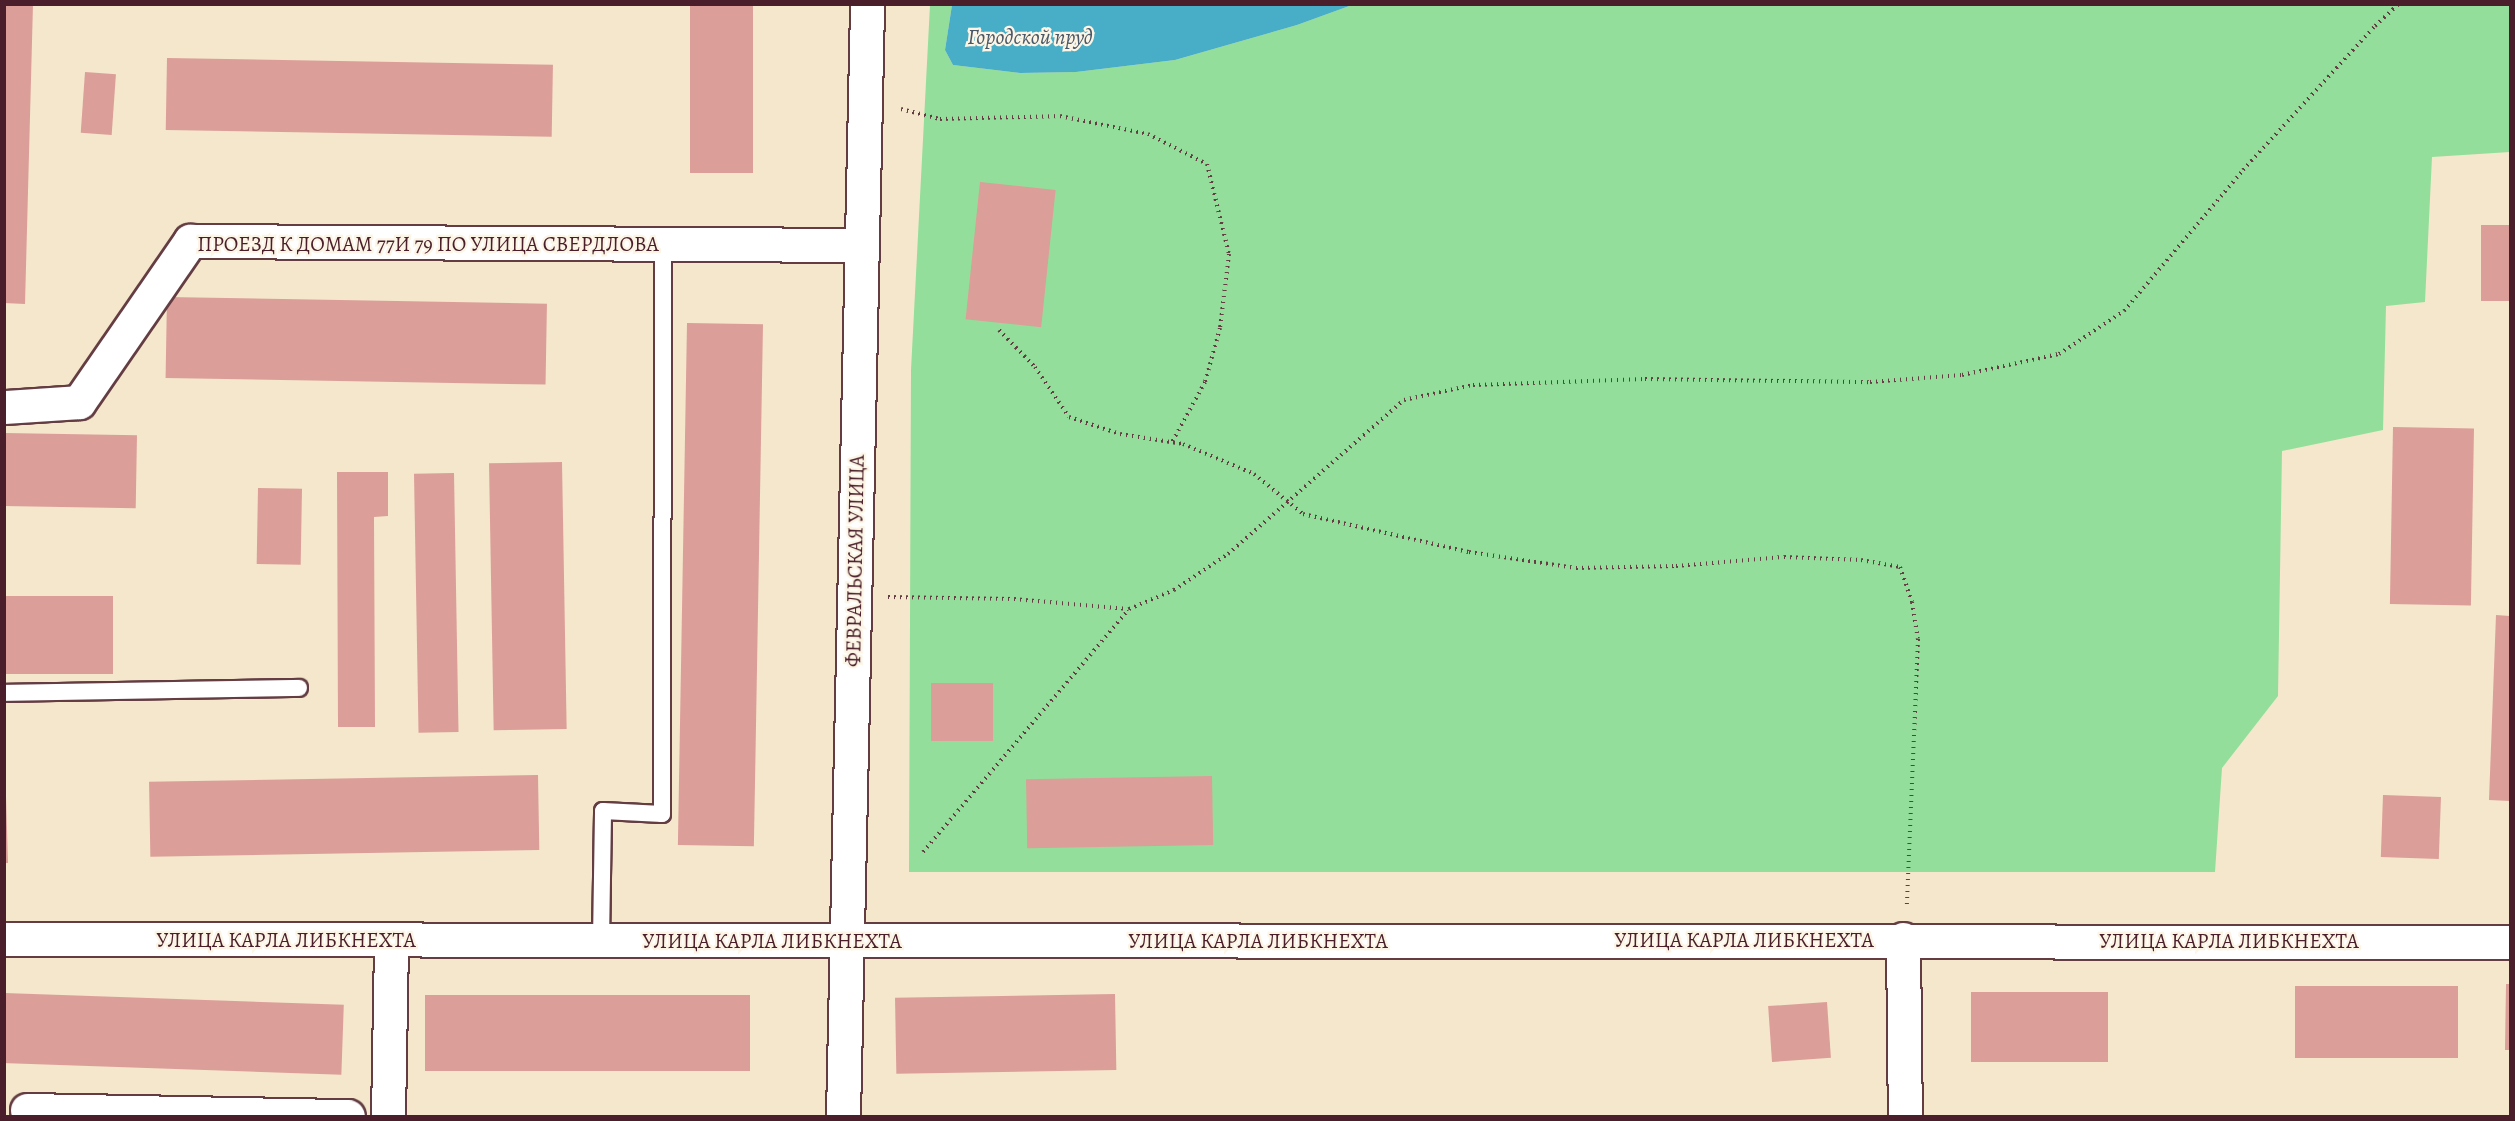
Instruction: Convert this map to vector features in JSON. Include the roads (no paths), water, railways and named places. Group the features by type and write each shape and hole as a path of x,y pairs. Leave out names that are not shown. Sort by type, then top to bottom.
{"street":[{"name":"ФЕВРАЛЬСКАЯ УЛИЦА","path":"843,1116 867,4"},
{"name":"ПРОЕЗД К ДОМАМ 77И 79 ПО УЛИЦА СВЕРДЛОВА","path":"4,406 79,402 190,241 862,245"},
{"name":"УЛИЦА КАРЛА ЛИБКНЕХТА","path":"4,939 601,941 1903,939 2511,942"},
{"path":"1903,939 1905,1116"},
{"path":"388,1116 391,940"},
{"path":"27,1110 348,1116"}],"lane":[{"path":"601,941 603,811 662,814 663,244"},
{"path":"4,693 298,688"}],"water":[{"name":"Городской пруд","path":"952,4 1352,5 1297,25 1175,60 1076,72 1020,73 953,65 945,50"}]}
